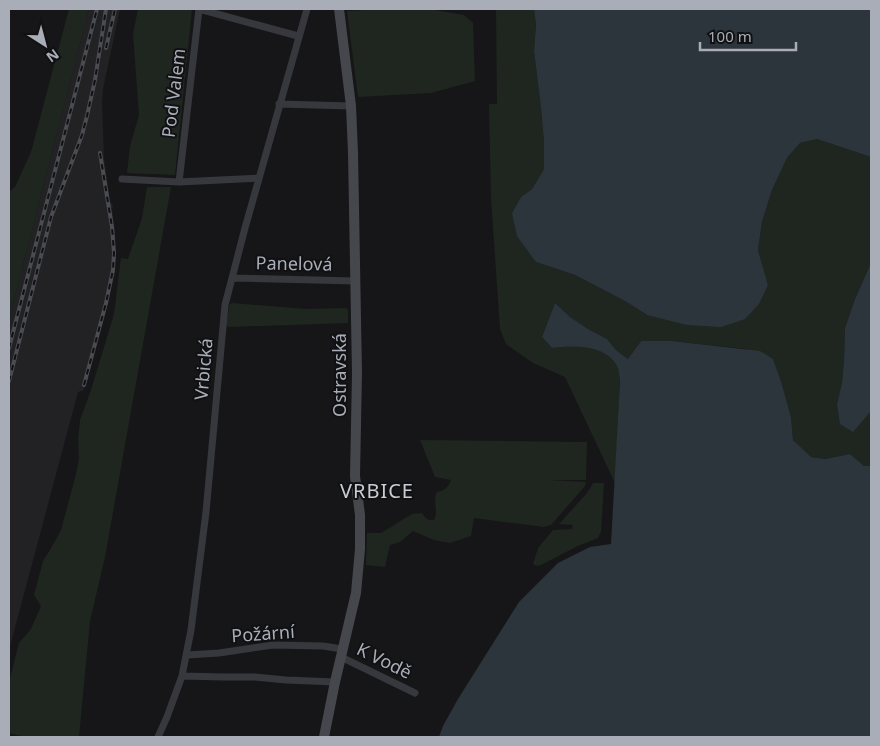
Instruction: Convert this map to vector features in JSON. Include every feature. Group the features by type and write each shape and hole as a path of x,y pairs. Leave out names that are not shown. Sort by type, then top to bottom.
{"main road":[{"name":"Ostravská","path":"324,737 341,653 356,593 360,549 360,515 355,458 357,389 354,195 350,106 339,9"}],"street":[{"path":"199,9 298,36"},
{"name":"Pod Valem","path":"179,182 199,9"},
{"name":"Vrbická","path":"158,737 168,718 182,676 194,614 204,531 225,305 306,9"},
{"path":"279,104 350,106"},
{"path":"122,179 179,182 259,178"},
{"name":"Panelová","path":"232,278 355,280"},
{"name":"Požární","path":"187,655 219,653 273,645 323,646 341,653"},
{"name":"K Vodě","path":"341,653 414,693"},
{"path":"182,676 255,677 335,682"}],"shaded area":[{"path":"69,9 89,9 9,319 9,192 15,187 31,152"},
{"path":"89,9 120,9 103,89 102,103 104,159 110,201 113,206 115,262 109,299 84,390 78,392 9,650 9,319"},
{"path":"138,9 192,9 175,175 127,173 130,146 139,115 133,34"},
{"path":"429,9 464,15 473,23 475,81 431,93 358,97 347,11"},
{"path":"496,9 534,9 536,25 534,51 544,142 544,169 532,189 521,197 512,213 536,262 575,275 625,301 647,315 768,285 758,250 762,222 772,190 787,158 800,143 817,139 871,157 871,263 845,328 842,383 837,404 869,413 871,411 871,466 864,466 850,454 825,459 810,457 793,440 791,417 773,359 746,349 672,341 641,341 628,359 616,350 607,339 569,317 555,303 542,337 552,348 579,347 597,350 611,359 618,368 620,381 615,483 565,377 533,363 506,344 500,329 491,198 489,104 497,104"},
{"path":"534,9 871,9 871,157 817,139 800,143 787,158 772,190 762,222 758,250 768,285 759,304 745,319 721,327 687,325 647,315 625,301 575,275 536,262 517,236 512,213 521,197 532,189 544,169 544,142 534,51 536,25"},
{"path":"147,187 171,187 105,557 90,621 79,737 25,737 9,733 9,682 19,643 31,629 41,606 34,595 43,561 61,530 79,459 78,439 80,420 114,314 121,258 128,259 142,218"},
{"path":"871,263 871,411 853,432 840,424 837,404 842,383 845,328"},
{"path":"233,303 306,309 346,308 348,310 348,323 228,327 226,325 229,307"},
{"path":"555,303 570,317 607,339 616,350 628,359 641,341 672,341 760,351 773,359 791,417 793,440 811,457 825,459 850,454 864,466 871,466 871,737 439,737 458,699 519,602 558,563 590,547 611,544 620,381 618,369 611,359 597,350 579,347 552,348 542,337"},
{"path":"420,440 587,442 586,480 549,480 586,482 585,486 551,525 544,527 474,518 471,536 450,543 434,540 413,531 400,542 390,545 385,567 366,565 367,533 381,533 412,514 422,513 427,519 434,520 437,492 446,488 451,480 435,477"},
{"path":"593,483 604,483 601,532 598,538 541,565 533,564 538,548 553,530 572,529 573,525 559,524 587,493"}],"railway":[{"path":"9,348 97,9"},
{"path":"9,381 51,217 82,135 87,116 95,80 106,9"},
{"path":"106,48 115,9"},
{"path":"84,385 113,270 112,227 100,153"}],"district":[{"name":"VRBICE","path":"377,491"}]}
